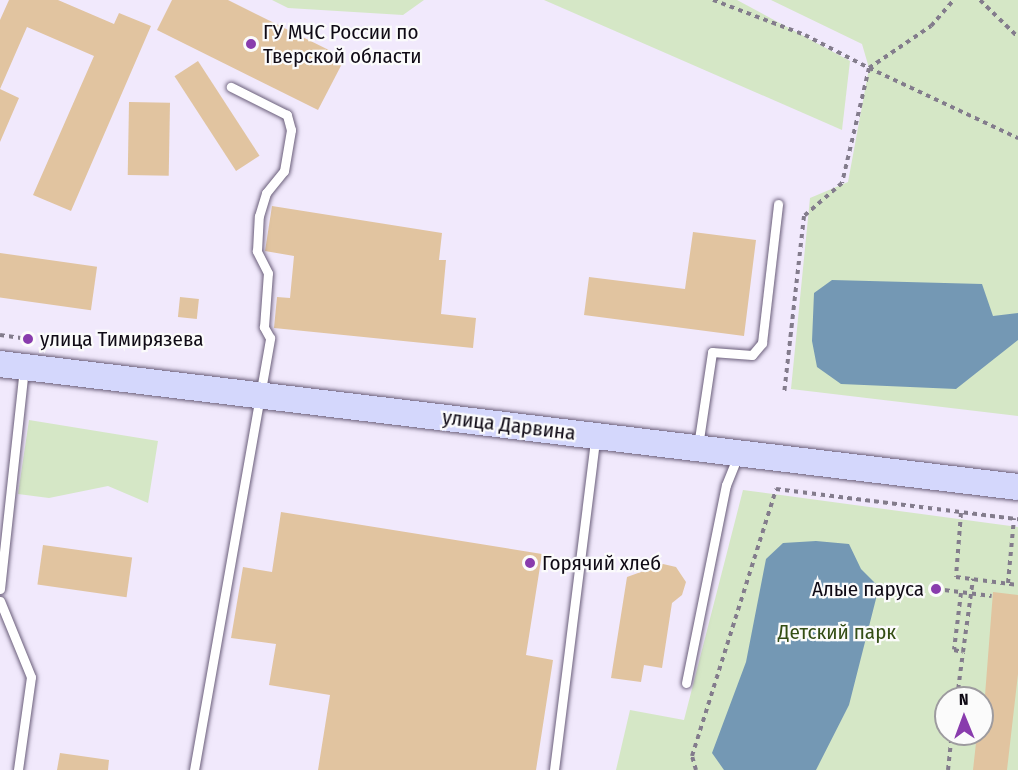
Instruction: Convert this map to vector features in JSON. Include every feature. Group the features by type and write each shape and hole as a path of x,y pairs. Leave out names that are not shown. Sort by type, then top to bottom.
{"main road":[{"name":"улица Дарвина","path":"12,366 1018,487"}],"lane":[{"path":"194,770 270,338 264,327 268,273 257,250 259,216 266,193 284,171 291,130 287,115 231,87"},
{"path":"698,449 712,352 752,355 762,343 778,204"},
{"path":"0,589 12,366"},
{"path":"554,770 596,435"},
{"path":"686,683 726,485 739,454"},
{"path":"0,601 31,676 18,770"}],"path":[{"path":"713,0 805,35 869,68 1018,138"},
{"path":"784,394 804,216 842,183 869,68 931,26 954,0"},
{"path":"980,0 1018,37"},
{"path":"0,335 28,339"},
{"path":"696,770 692,756 776,489 1016,518 1008,583"},
{"path":"961,513 956,577 1018,585"},
{"path":"959,686 973,579"},
{"path":"936,590 992,596"},
{"path":"961,592 954,650 963,652"},
{"path":"948,770 951,746"}],"green space":[{"path":"272,0 424,0 403,15 288,8"},
{"path":"544,0 737,0 850,61 842,130"},
{"path":"771,0 1018,0 1018,416 791,389 810,198 848,182 869,68 862,44"},
{"path":"29,420 158,441 148,503 108,486 49,498 18,494"},
{"name":"Детский парк","path":"743,490 1018,527 1018,770 616,770 630,710 684,720"}],"water":[{"path":"832,280 982,284 993,316 1018,313 1018,340 956,389 841,384 817,367 812,341 814,293"},
{"path":"816,541 849,544 861,569 879,587 849,705 816,770 724,770 712,753 746,662 766,559 783,543"}],"building":[{"path":"9,0 58,0 114,24 119,13 151,26 71,211 33,195 94,56 27,27 0,89 0,20"},
{"name":"ГУ МЧС России по Тверской области","path":"172,0 228,0 345,58 318,110 157,30"},
{"path":"198,61 260,156 236,171 175,76"},
{"path":"0,89 19,98 0,142"},
{"path":"129,102 170,103 169,176 128,175"},
{"path":"272,206 442,233 439,260 446,260 441,314 476,318 473,348 274,328 277,297 290,298 294,256 265,251"},
{"path":"693,232 756,240 744,336 584,315 589,277 685,289"},
{"path":"0,253 97,267 91,310 0,297"},
{"path":"180,297 199,299 197,319 178,317"},
{"path":"281,512 542,554 526,655 553,660 536,770 318,770 330,695 269,685 276,644 231,638 243,567 272,572"},
{"path":"43,545 132,558 127,597 37,585"},
{"path":"663,564 676,567 686,582 682,595 672,603 662,668 644,665 641,682 611,678 627,577"},
{"path":"993,592 1018,595 1018,674 1007,770 973,770 976,746 994,746 994,686 986,686"},
{"path":"60,753 109,760 108,770 57,770"}],"place":[{"name":"ГУ МЧС России по Тверской области","path":"251,44"},
{"name":"улица Тимирязева","path":"28,339"},
{"name":"Горячий хлеб","path":"530,563"},
{"name":"Алые паруса","path":"936,589"}]}
